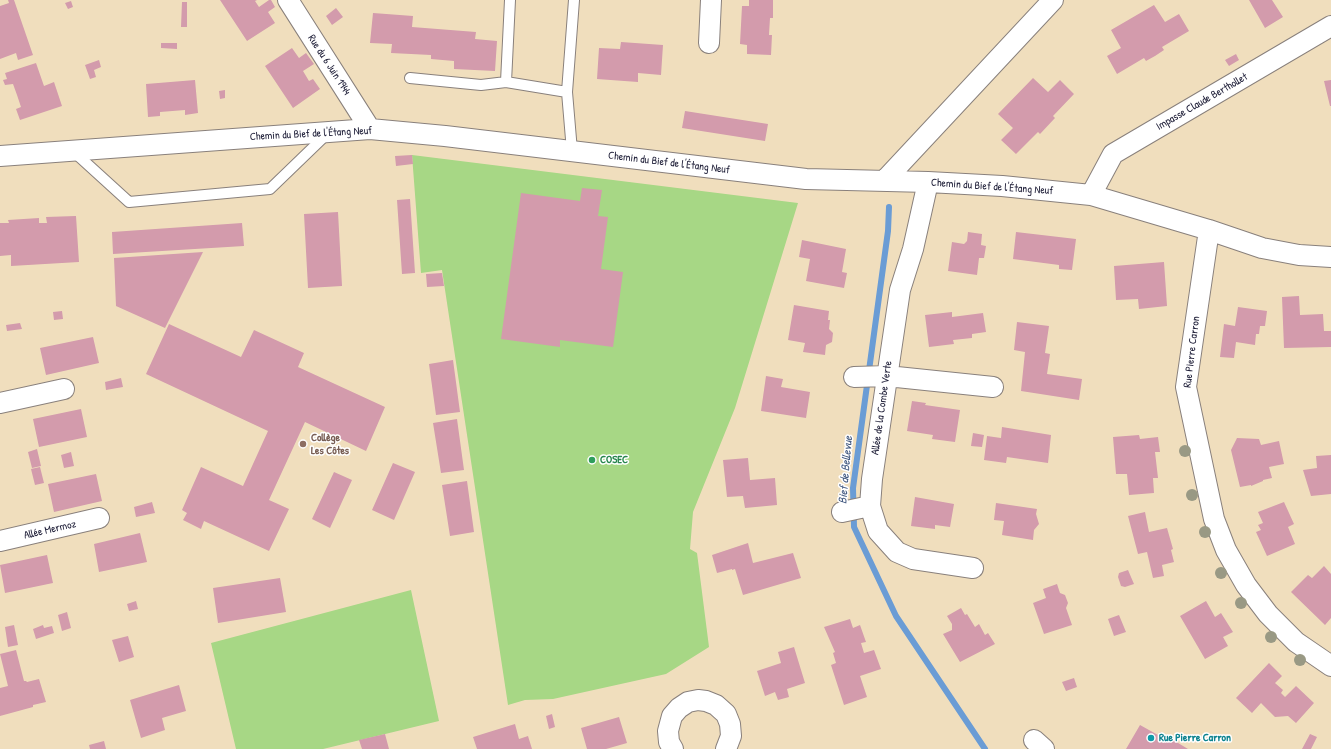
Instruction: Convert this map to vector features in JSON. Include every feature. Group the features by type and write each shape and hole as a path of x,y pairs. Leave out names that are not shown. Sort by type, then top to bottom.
{"street":[{"name":"Rue du 6 Juin 1944","path":"288,0 370,129"},
{"path":"709,43 711,0"},
{"path":"884,181 1053,0"},
{"name":"Impasse Claude Berthollet","path":"1090,195 1112,154 1331,26"},
{"name":"Chemin du Bief de l'Étang Neuf","path":"0,156 370,129 445,136 806,179 928,182 1002,186 1090,195 1209,230 1262,248 1299,255 1331,258"},
{"name":"Allée de la Combe Verte","path":"928,182 913,250 900,290 872,478 870,506 878,531 896,552 913,559 973,568"},
{"name":"Rue Pierre Carron","path":"1209,230 1186,387 1214,520 1226,550 1246,585 1268,614 1296,642 1331,666"},
{"path":"854,377 887,376 993,387"},
{"path":"0,403 64,389"},
{"path":"842,512 870,506"},
{"name":"Allée Mermoz","path":"0,541 99,518"},
{"path":"673,749 668,731 672,716 679,708 688,702 698,700 716,705 726,714 730,724 731,736 726,749"}],"lane":[{"path":"506,82 510,0"},
{"path":"572,151 567,92 574,0"},
{"path":"410,78 481,85 506,82 567,92"},
{"path":"72,150 129,202 270,190 329,132"}],"green space":[{"name":"COSEC","path":"412,155 798,203 735,408 693,512 690,549 697,553 709,647 666,674 553,699 525,700 508,705 442,270 421,273"},
{"path":"411,590 439,721 323,749 236,749 211,643"}],"building":[{"path":"8,0 14,0 33,55 18,60 16,53 0,59 0,6 9,3"},
{"path":"220,0 257,0 255,1 259,7 271,0 275,7 268,12 275,23 247,41"},
{"path":"749,0 773,0 773,18 770,18 769,35 772,35 771,55 747,54 747,45 740,44 742,6 749,6"},
{"path":"1249,0 1272,0 1283,17 1265,28"},
{"path":"71,1 73,7 68,9 65,3"},
{"path":"182,2 187,2 187,27 181,27"},
{"path":"1154,5 1165,22 1179,14 1189,31 1162,47 1164,50 1155,56 1146,61 1144,58 1117,74 1107,56 1121,48 1111,30"},
{"path":"336,8 343,17 332,25 326,16"},
{"path":"373,13 413,16 412,27 476,32 475,39 497,41 495,71 454,69 454,61 431,59 431,55 391,53 392,44 370,43"},
{"path":"621,42 663,45 661,75 638,73 638,82 597,79 599,48 620,49"},
{"path":"161,43 177,43 177,49 161,48"},
{"path":"292,48 299,58 306,53 314,64 303,71 309,81 313,79 320,89 293,108 265,66"},
{"path":"1236,54 1239,60 1229,66 1225,60"},
{"path":"99,60 101,67 94,70 96,77 90,79 85,65"},
{"path":"36,63 44,86 54,82 62,106 20,120 16,109 21,107 13,84 5,85 3,80 7,79 5,73"},
{"path":"1033,78 1048,92 1060,80 1074,94 1053,116 1055,118 1040,134 1038,132 1016,154 1001,140 1013,128 998,114"},
{"path":"195,80 198,113 185,115 185,110 160,112 160,116 148,117 146,84"},
{"path":"1331,80 1331,106 1330,106 1324,81"},
{"path":"225,90 225,98 220,99 219,91"},
{"path":"685,111 768,124 765,141 682,128"},
{"path":"412,155 413,164 396,166 395,156"},
{"path":"582,188 602,190 598,216 608,217 601,269 623,272 613,347 560,340 560,347 501,339 521,193 580,201"},
{"path":"410,199 415,273 402,274 397,200"},
{"path":"338,212 342,286 308,288 304,214"},
{"path":"76,216 79,262 11,266 11,255 0,256 0,223 9,223 8,220 39,218 39,223 47,223 46,217"},
{"path":"242,223 244,246 113,254 112,232"},
{"path":"968,232 982,234 981,245 986,246 984,258 979,258 977,275 948,271 952,242 964,244 967,241"},
{"path":"1016,232 1076,239 1072,270 1059,269 1059,265 1013,259"},
{"path":"802,240 846,249 842,272 847,273 844,288 806,281 810,259 799,257"},
{"path":"203,252 165,328 116,306 114,258"},
{"path":"1164,262 1167,306 1139,309 1138,299 1116,300 1114,266"},
{"path":"442,273 444,286 427,287 426,274"},
{"path":"1299,296 1300,315 1323,314 1324,331 1331,331 1331,347 1284,348 1282,297"},
{"path":"794,305 829,311 829,329 833,333 832,342 826,345 825,355 803,352 805,343 788,340"},
{"path":"1238,307 1267,311 1265,326 1260,326 1259,334 1256,334 1255,345 1236,342 1234,358 1220,357 1224,324 1235,326"},
{"path":"62,311 63,319 54,320 53,312"},
{"path":"952,312 952,317 983,313 986,332 972,334 972,338 953,340 954,344 929,347 925,315"},
{"path":"1017,322 1049,326 1045,353 1050,354 1047,374 1082,379 1079,400 1021,391 1025,352 1014,350"},
{"path":"20,323 22,329 7,331 6,325"},
{"path":"169,324 241,357 254,330 304,353 298,367 385,407 366,451 305,422 269,500 289,509 269,551 204,521 201,529 183,520 187,513 182,510 201,467 243,486 268,431 146,374"},
{"path":"93,337 99,363 46,375 40,348"},
{"path":"453,360 460,412 436,415 429,364"},
{"path":"766,376 783,379 781,387 810,392 806,418 761,411"},
{"path":"121,378 123,387 106,390 105,382"},
{"path":"912,401 926,403 925,405 960,410 955,442 932,439 933,435 907,431"},
{"path":"81,409 87,437 39,447 33,419"},
{"path":"457,419 464,470 441,473 433,423"},
{"path":"1002,427 1051,435 1048,463 1007,457 1006,463 984,460 987,436 1001,438"},
{"path":"973,433 984,435 982,447 971,446"},
{"path":"1139,435 1140,439 1158,437 1160,452 1155,452 1158,478 1153,478 1154,493 1129,495 1127,474 1116,474 1113,437"},
{"path":"1237,438 1259,439 1261,445 1279,441 1284,464 1269,467 1272,478 1263,480 1251,486 1240,487 1231,450"},
{"path":"37,449 41,466 32,468 28,452"},
{"path":"71,452 74,466 64,468 61,455"},
{"path":"1331,455 1331,494 1311,496 1303,470 1317,468 1316,456"},
{"path":"748,458 750,480 775,478 777,505 745,508 743,496 727,497 723,460"},
{"path":"393,463 415,472 394,520 372,510"},
{"path":"40,467 44,483 35,485 31,469"},
{"path":"334,472 352,480 330,528 312,519"},
{"path":"96,474 102,501 54,512 48,484"},
{"path":"467,481 474,532 450,536 442,485"},
{"path":"915,497 954,504 950,527 935,525 935,529 911,526"},
{"path":"152,502 155,513 136,517 134,507"},
{"path":"1284,502 1294,524 1288,527 1295,544 1267,556 1256,532 1261,530 1258,525 1263,523 1258,512"},
{"path":"996,503 1037,509 1036,514 1039,524 1034,530 1033,540 1002,535 1004,521 994,520"},
{"path":"1145,512 1149,532 1167,528 1173,549 1171,550 1174,562 1162,565 1164,576 1153,578 1147,552 1138,554 1128,516"},
{"path":"140,533 147,562 99,572 94,544"},
{"path":"748,543 753,563 793,553 801,578 743,595 735,569 717,573 712,555"},
{"path":"47,555 53,583 5,593 0,565"},
{"path":"1324,566 1331,574 1331,618 1325,625 1291,592 1308,575 1312,578"},
{"path":"1128,570 1134,584 1125,587 1121,586 1118,577 1119,573"},
{"path":"280,578 286,612 218,623 213,588"},
{"path":"1057,584 1060,593 1065,595 1068,603 1066,608 1072,625 1044,634 1033,603 1046,598 1043,589"},
{"path":"136,601 138,609 129,611 127,604"},
{"path":"1206,601 1215,617 1221,613 1233,632 1223,637 1228,646 1205,659 1180,616"},
{"path":"961,608 965,615 967,614 975,627 979,624 985,635 988,633 995,644 960,662 943,634 952,630 952,624 947,616"},
{"path":"67,612 71,628 62,631 58,615"},
{"path":"1119,615 1126,632 1114,636 1108,619"},
{"path":"850,619 853,628 860,625 866,642 861,643 864,653 874,650 881,669 860,676 867,697 844,705 831,665 836,663 833,653 835,652 824,627"},
{"path":"14,625 18,645 8,647 5,627"},
{"path":"43,625 44,628 52,626 54,633 36,639 33,629"},
{"path":"128,636 134,657 119,662 112,640"},
{"path":"794,647 805,683 787,689 789,697 778,700 775,692 765,696 757,671 781,663 778,652"},
{"path":"16,650 24,681 27,682 39,679 46,702 0,716 0,688 8,686 0,654"},
{"path":"1269,663 1282,676 1275,683 1283,690 1281,693 1285,697 1296,686 1314,703 1296,723 1288,716 1275,717 1261,703 1252,713 1236,698"},
{"path":"1074,678 1077,687 1066,691 1062,682"},
{"path":"179,685 186,711 162,718 165,730 141,738 130,700"},
{"path":"552,714 555,727 549,729 546,716"},
{"path":"619,717 627,743 606,749 587,749 581,728"},
{"path":"515,724 519,739 528,736 532,749 477,749 473,737"},
{"name":"Rue Pierre Carron","path":"1140,725 1158,735 1160,732 1188,749 1126,749"},
{"path":"385,734 389,749 362,749 359,740"},
{"path":"1310,734 1317,737 1311,749 1302,749"},
{"path":"104,741 106,749 90,749 89,745"}],"waterway":[{"name":"Bief de Bellevue","path":"889,207 888,231 853,488 854,527 896,616 985,749"}],"place":[{"name":"Collège Les Côtes","path":"303,444"},
{"name":"COSEC","path":"592,460"},
{"name":"Rue Pierre Carron","path":"1151,738"}]}
